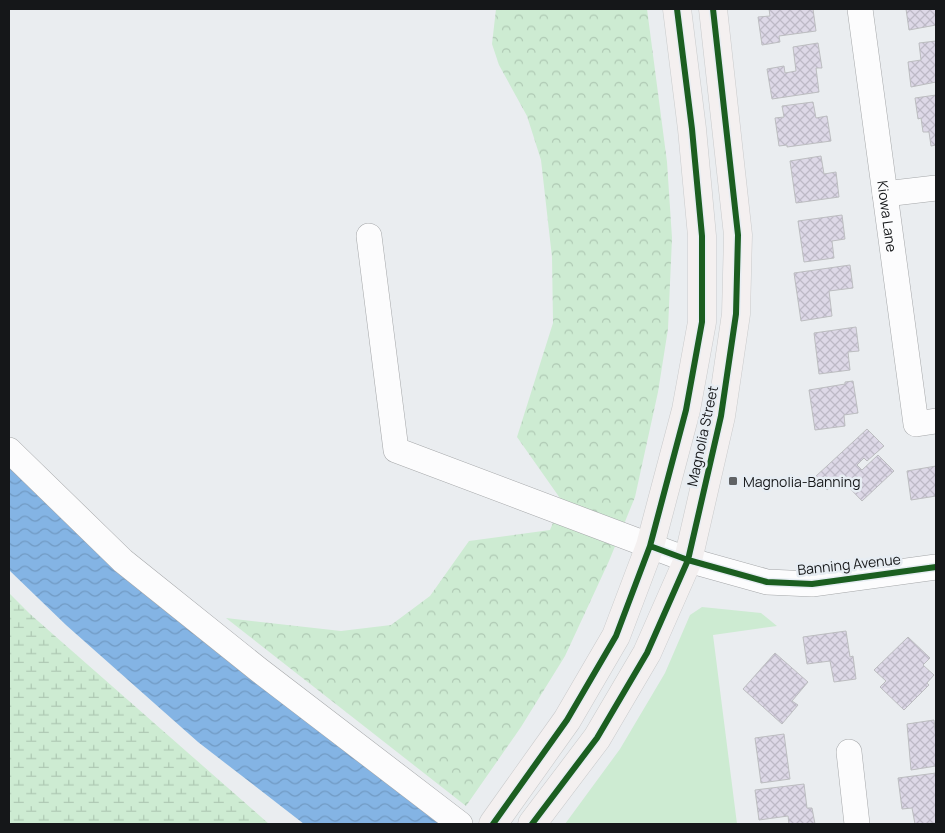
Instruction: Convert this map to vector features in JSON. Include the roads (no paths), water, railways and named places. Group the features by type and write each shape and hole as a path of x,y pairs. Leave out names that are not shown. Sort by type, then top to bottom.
{"main road":[{"name":"Magnolia Street","path":"495,822 567,720 616,636 650,546 686,410 702,322 702,236 692,130 677,9"},
{"name":"Magnolia Street","path":"532,824 597,738 647,653 688,560 721,416 736,314 738,235 713,9"}],"street":[{"name":"Kiowa Lane","path":"860,9 885,194 926,423"},
{"path":"885,194 936,188"},
{"name":"Banning Avenue","path":"369,236 396,450 688,560 767,582 812,584 936,567"},
{"path":"9,450 123,561 259,670 460,824"},
{"path":"849,752 857,824"}],"water":[{"path":"9,465 448,824 304,824 198,742 66,625 9,570"}],"place":[{"name":"Magnolia-Banning","path":"733,481"}]}
